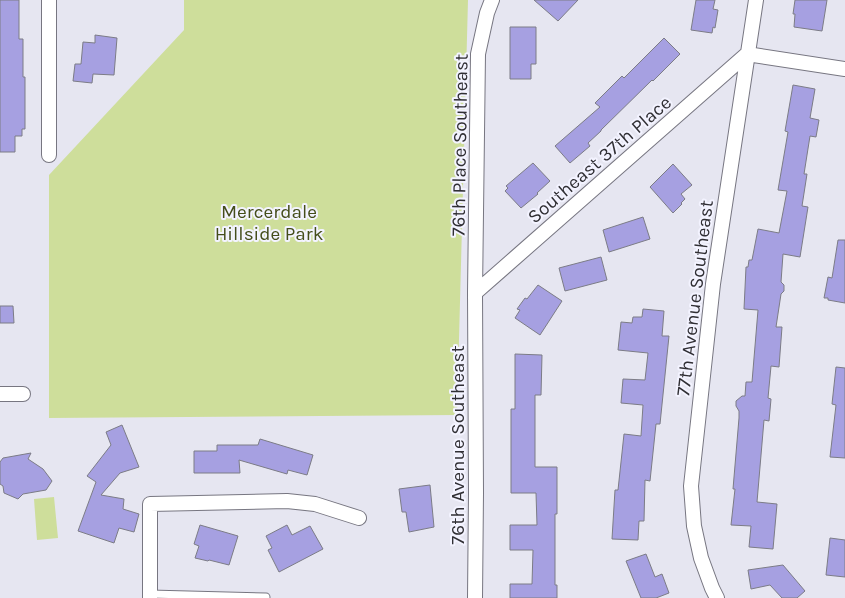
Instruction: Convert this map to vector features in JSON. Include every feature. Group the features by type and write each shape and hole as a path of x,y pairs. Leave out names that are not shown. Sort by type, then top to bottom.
{"street":[{"path":"48,155 49,0"},
{"name":"76th Place Southeast","path":"475,293 478,54 487,13 492,0"},
{"name":"77th Avenue Southeast","path":"717,598 701,558 694,526 691,486 713,284 756,0"},
{"path":"747,54 845,69"},
{"name":"Southeast 37th Place","path":"475,293 747,54"},
{"name":"76th Avenue Southeast","path":"475,293 475,598"},
{"path":"0,394 23,394"},
{"path":"150,596 150,504 288,501 315,504 359,518"}],"lane":[{"path":"150,596 266,597"}],"green space":[{"name":"Mercerdale Hillside Park","path":"184,0 468,0 457,415 49,418 49,175 184,30"},
{"path":"54,497 58,538 37,540 34,499"}],"building":[{"path":"0,0 19,0 19,39 23,39 25,129 22,129 22,136 15,136 15,152 0,152"},
{"path":"534,0 578,0 558,21"},
{"path":"696,0 715,0 713,9 718,10 715,28 713,27 712,33 691,30"},
{"path":"795,0 827,0 822,31 794,27"},
{"path":"510,27 536,27 536,64 531,64 531,79 510,79"},
{"path":"95,35 117,38 114,75 93,74 92,83 73,81 75,64 81,64 83,42 95,43"},
{"path":"664,38 680,54 588,143 590,146 570,163 555,146 600,107 595,103 622,76 624,78"},
{"path":"793,85 815,89 810,118 819,120 816,137 810,136 804,174 807,174 802,206 808,207 800,257 783,254 781,282 784,285 784,291 781,294 776,327 782,327 779,367 771,366 768,398 771,399 769,421 764,420 757,502 777,504 773,549 749,547 751,526 731,525 739,418 736,401 745,396 746,382 752,382 758,310 744,309 746,267 748,267 749,260 752,260 758,229 779,233 787,191 778,190 788,132 785,131"},
{"path":"533,163 550,181 521,208 505,191 508,188 506,186"},
{"path":"673,164 692,185 681,194 685,199 673,213 650,187"},
{"path":"643,217 650,239 609,252 603,230"},
{"path":"838,240 845,240 845,303 824,298 828,277 832,278"},
{"path":"601,257 607,280 565,291 559,268"},
{"path":"538,285 562,301 540,335 515,318 520,310 517,309"},
{"path":"0,306 13,306 14,323 0,323"},
{"path":"643,309 664,311 662,336 669,336 660,424 656,424 650,481 645,480 644,521 639,521 638,540 612,539 615,490 618,490 624,434 641,436 643,405 621,403 623,379 645,380 648,353 618,350 621,322 632,323 633,317 642,317"},
{"path":"515,354 542,355 541,395 535,395 535,467 557,467 555,585 557,585 557,598 510,598 510,584 532,584 533,550 510,550 510,525 537,525 536,493 511,493 511,409 515,409"},
{"path":"836,367 845,368 845,458 830,457 836,405 832,404"},
{"path":"122,425 139,467 120,473 101,495 124,499 123,509 139,514 134,532 119,528 114,543 78,531 96,482 87,476 111,445 106,432"},
{"path":"260,439 313,455 307,475 288,470 287,474 239,460 240,473 194,473 194,451 217,451 217,445 258,445"},
{"path":"31,453 28,459 43,469 52,481 46,490 23,494 18,499 4,493 3,486 0,484 0,462 3,458"},
{"path":"430,485 434,527 409,532 406,512 402,512 399,489"},
{"path":"200,525 238,536 229,565 195,558 199,546 194,544"},
{"path":"287,525 292,535 310,526 323,549 279,572 268,550 272,548 266,536"},
{"path":"830,538 845,540 845,577 826,575"},
{"path":"646,554 655,577 662,574 669,593 656,598 641,598 626,561"},
{"path":"783,565 805,591 797,598 782,598 770,585 751,589 748,570"}]}
